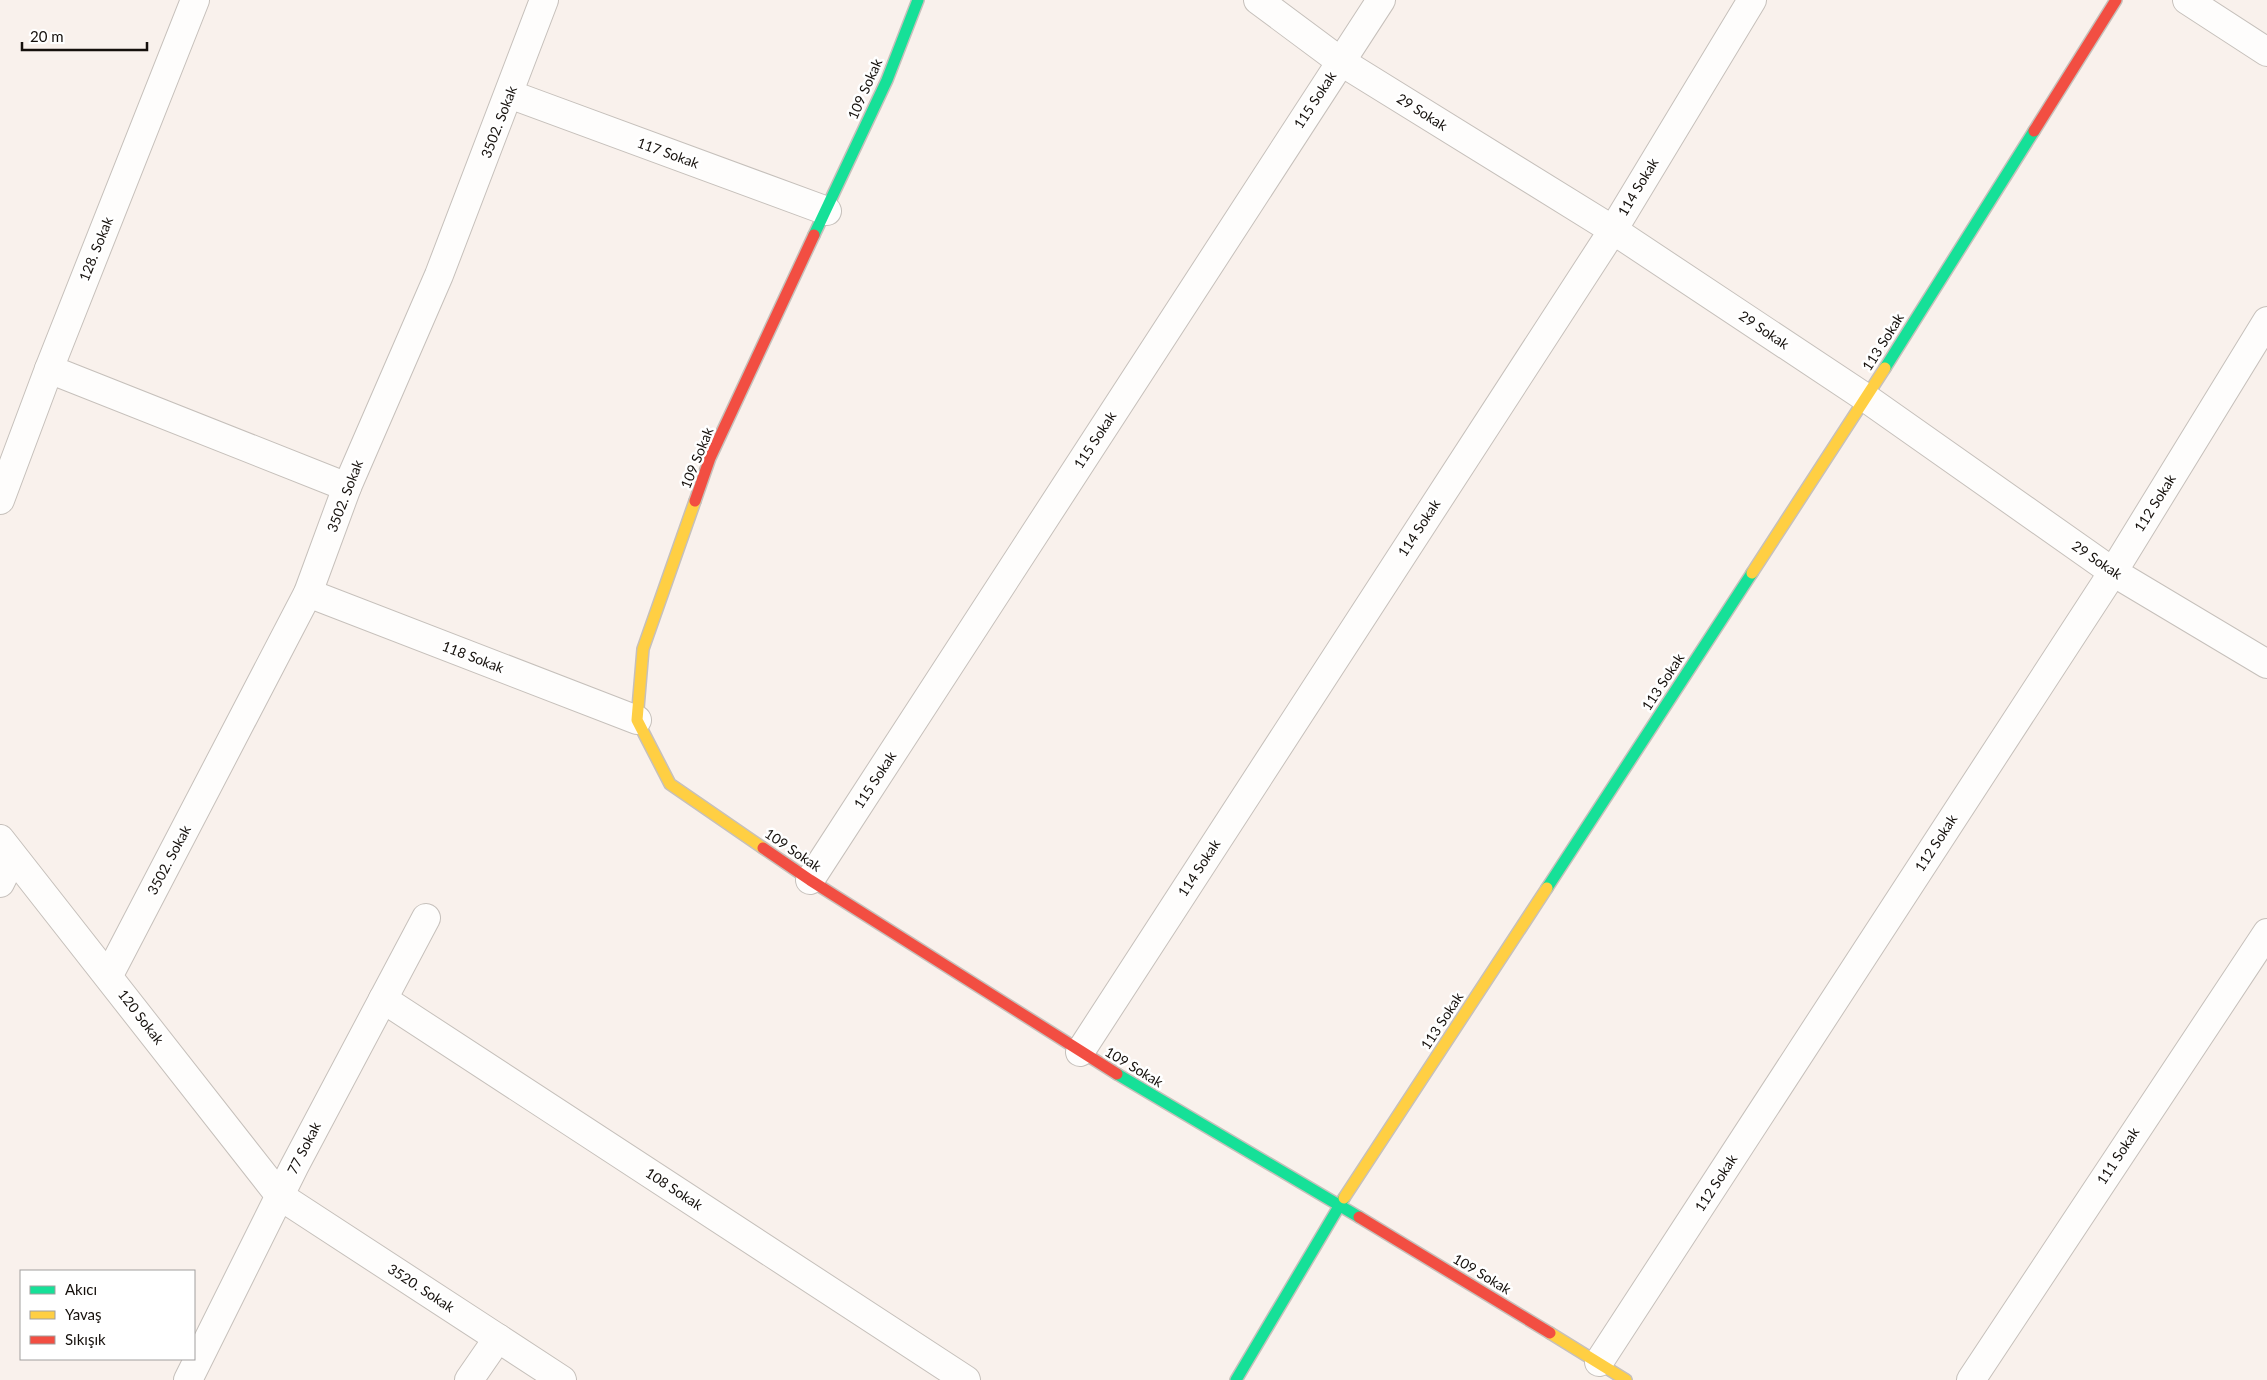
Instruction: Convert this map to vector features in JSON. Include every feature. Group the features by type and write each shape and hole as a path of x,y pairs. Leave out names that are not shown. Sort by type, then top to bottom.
{"street":[{"name":"128. Sokak","path":"0,500 49,369 195,0"},
{"name":"3502. Sokak","path":"108,975 308,593 347,487 439,275 510,94 544,0"},
{"name":"109 Sokak","path":"918,0 887,80 710,458 643,649 637,720 670,784 810,880 1080,1052 1340,1205 1626,1380"},
{"name":"29 Sokak","path":"1258,0 1340,61 1613,230 1866,398 2113,572 2267,664"},
{"name":"115 Sokak","path":"810,880 1380,0"},
{"name":"114 Sokak","path":"1080,1052 1613,230 1752,0"},
{"name":"113 Sokak","path":"1236,1380 1340,1205 1866,398 2116,0"},
{"path":"2187,0 2267,52"},
{"name":"117 Sokak","path":"510,94 827,211"},
{"name":"112 Sokak","path":"1599,1362 2113,572 2267,320"},
{"path":"49,369 347,487"},
{"name":"118 Sokak","path":"308,593 637,720"},
{"path":"0,883 7,848"},
{"name":"120 Sokak","path":"7,848 280,1196"},
{"name":"77 Sokak","path":"188,1380 280,1196 426,918"},
{"name":"111 Sokak","path":"1970,1380 2267,933"},
{"name":"108 Sokak","path":"383,999 966,1380"},
{"name":"3520. Sokak","path":"280,1196 562,1380"},
{"path":"469,1380 498,1338"}],"traffic: fast":[{"path":"814,235 887,80 918,0"},
{"path":"1885,368 2034,131"},
{"path":"1547,888 1752,573"},
{"path":"1117,1074 1359,1217"},
{"path":"1236,1380 1344,1198"}],"traffic: slow":[{"path":"1752,573 1885,368"},
{"path":"695,501 643,649 637,720 670,784 763,848"},
{"path":"1344,1198 1547,888"},
{"path":"1550,1333 1626,1380"}],"traffic: jam":[{"path":"2034,131 2116,0"},
{"path":"695,501 710,458 814,235"},
{"path":"763,848 810,880 1117,1074"},
{"path":"1359,1217 1550,1333"}]}
